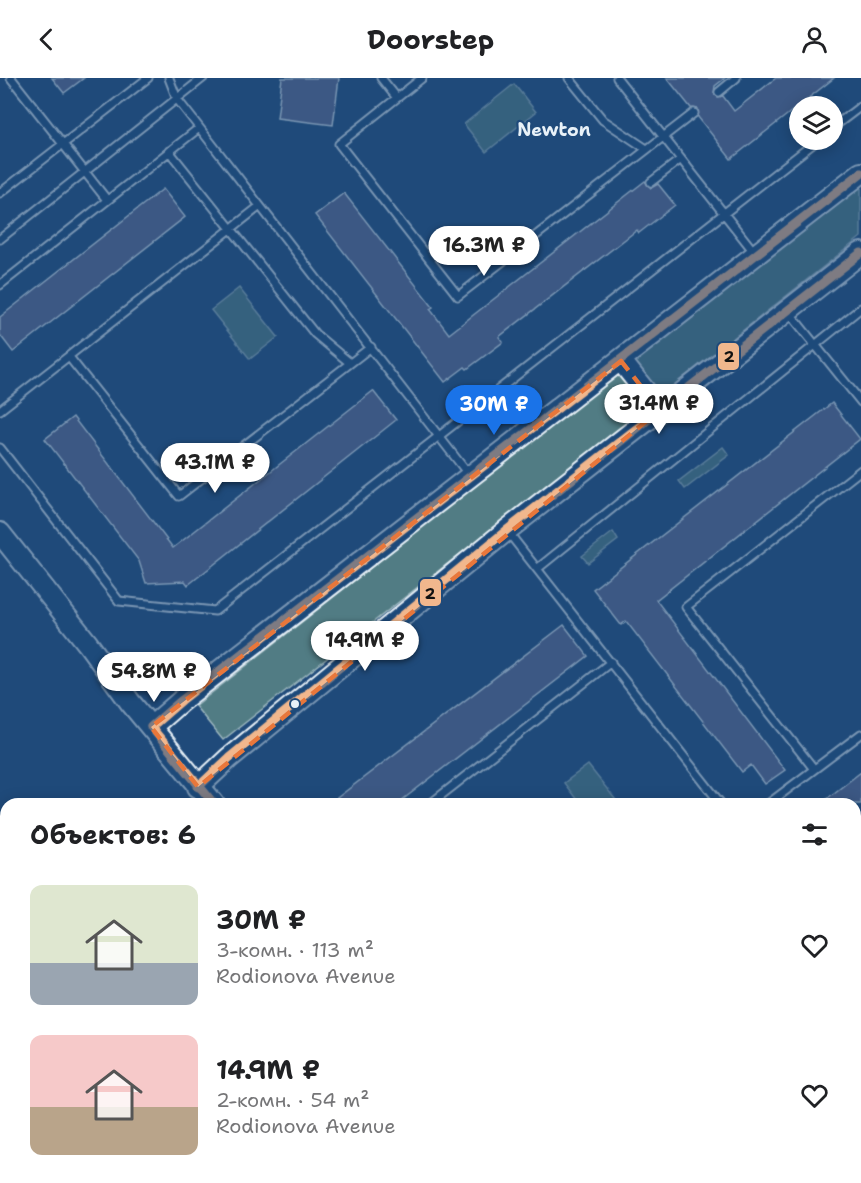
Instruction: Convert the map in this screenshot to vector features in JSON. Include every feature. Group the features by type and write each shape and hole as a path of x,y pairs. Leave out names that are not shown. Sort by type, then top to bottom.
{"street":[{"path":"151,728 182,700 471,478 861,173"},
{"path":"198,787 229,758 507,530 861,254"},
{"path":"621,361 660,410"},
{"path":"0,533 151,728 208,798"}],"lane":[{"path":"11,78 107,200"},
{"path":"0,193 148,78"},
{"path":"169,78 177,99 471,478"},
{"path":"0,239 203,78"},
{"path":"381,78 397,98"},
{"path":"422,78 339,144 458,296 645,148 694,113"},
{"path":"569,78 603,120 645,148"},
{"path":"617,78 756,255"},
{"path":"719,92 736,78"},
{"path":"843,120 861,106"},
{"path":"0,285 199,128"},
{"path":"0,448 119,601 215,611 805,150"},
{"path":"169,151 315,334 350,363"},
{"path":"651,182 681,159"},
{"path":"0,410 260,206"},
{"path":"537,569 861,308"},
{"path":"788,311 861,402"},
{"path":"69,357 179,496 371,347"},
{"path":"814,770 686,607 861,470"},
{"path":"507,530 716,798"},
{"path":"438,798 611,662"},
{"path":"776,798 861,734"}],"highlighted area":[{"path":"621,361 660,410 198,787 151,727"}],"green space":[{"path":"514,84 536,112 486,152 464,124"},
{"path":"861,182 861,237 661,395 634,361"},
{"path":"239,288 278,337 250,359 211,310"},
{"path":"618,373 646,408 223,740 195,706"},
{"path":"723,447 729,455 685,489 679,481"},
{"path":"613,532 618,540 588,563 582,556"},
{"path":"588,765 614,798 575,798 564,783"}],"building":[{"path":"52,78 84,78 64,93"},
{"path":"282,78 339,78 333,125 277,118"},
{"path":"667,78 725,78 715,86 714,93 718,97 723,96 734,111 776,78 834,78 811,96 789,96 789,113 731,159 698,117 698,109 691,108"},
{"path":"645,181 651,188 658,184 675,205 639,233 637,230 499,337 503,342 445,382 315,215 344,193 433,307 430,309 449,334"},
{"path":"163,189 185,217 13,352 0,335 0,317"},
{"path":"373,391 396,420 188,585 185,581 146,583 139,561 45,439 73,417 173,548"},
{"path":"832,403 860,439 656,600 785,770 765,784 751,765 742,772 626,621 621,625 593,589"},
{"path":"564,625 588,656 405,798 337,798"},
{"path":"861,772 861,798 828,798"}],"transit line":[{"name":"2","path":"209,798 151,727 182,700 861,173"},
{"name":"2","path":"198,787 229,758 507,530 861,253"}],"district":[{"name":"Newton","path":"554,130"}]}
